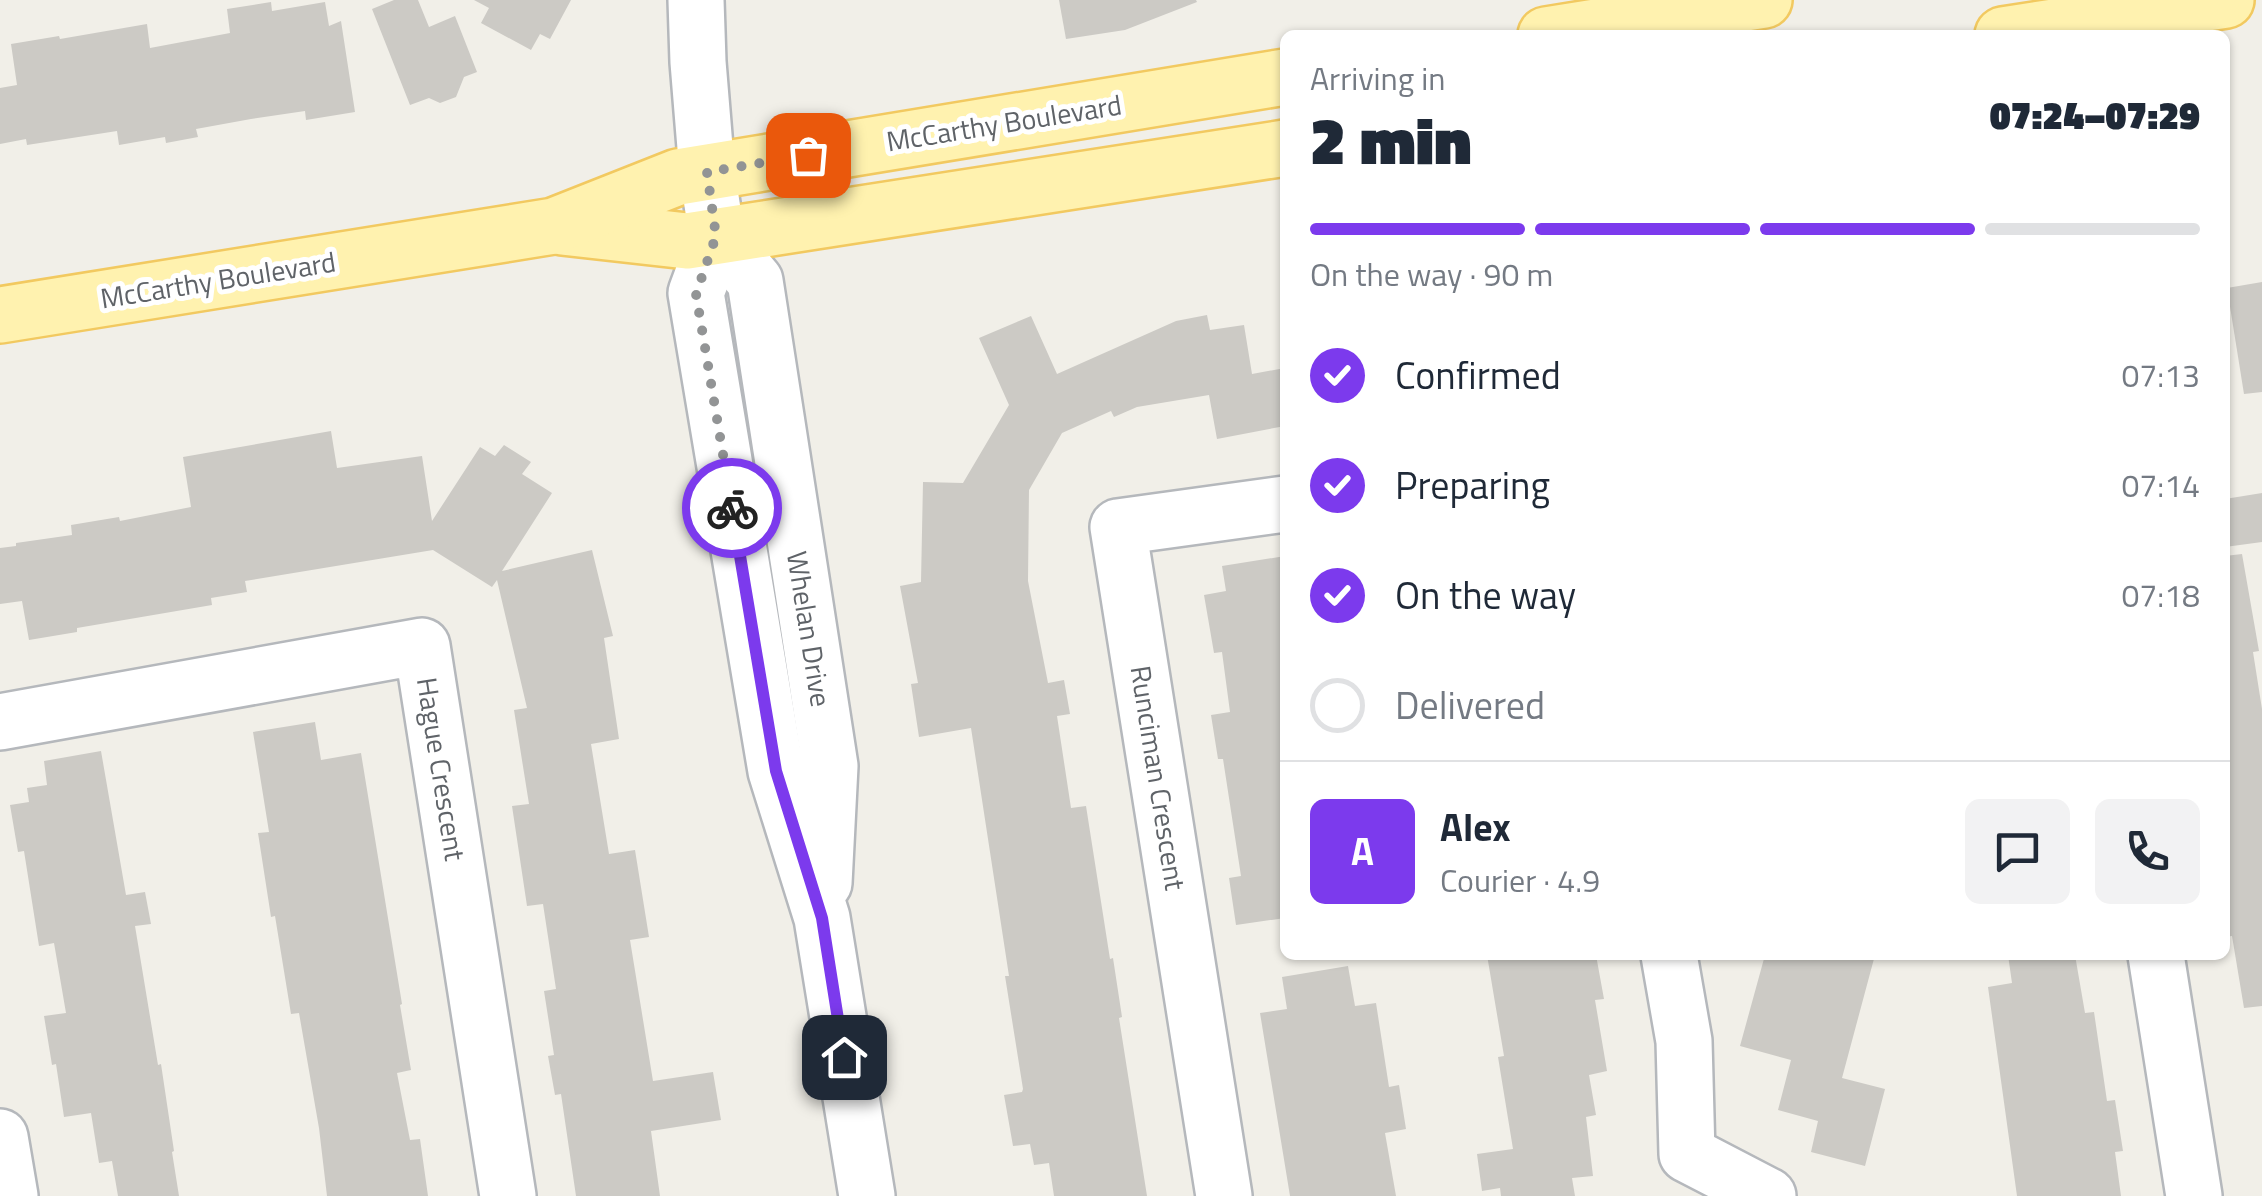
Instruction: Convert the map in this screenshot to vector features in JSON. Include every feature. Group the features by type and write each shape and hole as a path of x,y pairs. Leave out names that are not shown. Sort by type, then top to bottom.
{"main road":[{"path":"1577,30 1764,0"},
{"path":"2035,30 2226,0"},
{"name":"McCarthy Boulevard","path":"0,314 554,226 678,177 1280,78"},
{"name":"McCarthy Boulevard","path":"554,226 688,240 1280,149"}],"street":[{"name":"Whelan Drive","path":"696,0 707,172 716,236 696,294 776,771 822,918 867,1196"},
{"name":"Runciman Crescent","path":"1224,1196 1118,527 1280,505"},
{"name":"Hague Crescent","path":"0,722 422,646 508,1196"},
{"path":"1670,960 1684,1041 1687,1154 1768,1196"},
{"path":"2157,960 2194,1196"},
{"path":"0,1137 10,1196"}],"building":[{"path":"394,0 418,0 429,27 455,16 477,72 464,77 456,97 440,103 429,98 410,105 372,9"},
{"path":"474,0 571,0 550,39 540,34 531,50 481,23 489,8"},
{"path":"1059,0 1197,2 1125,30 1066,39"},
{"path":"271,2 272,11 325,2 329,26 341,21 355,112 306,120 305,111 251,119 196,129 198,137 166,143 165,137 119,145 117,131 27,145 26,139 0,144 0,88 17,85 11,44 147,24 150,48 230,33 227,9"},
{"path":"2262,282 2262,392 2244,394 2230,287"},
{"path":"1207,315 1210,330 1244,325 1252,374 1280,369 1280,427 1217,439 1209,395 1137,407 1114,417 1111,411 1062,433 1029,490 1028,581 1048,683 1064,680 1070,714 1057,716 1071,808 1086,806 1110,959 1113,958 1147,1196 1054,1196 1049,1163 1034,1165 1030,1144 1013,1146 1004,1095 1023,1089 971,728 919,737 911,684 918,683 900,586 921,582 923,482 963,483 1009,405 979,338 1031,316 1057,374 1176,321"},
{"path":"331,431 337,468 422,456 432,521 480,447 495,456 504,445 531,462 522,474 552,493 502,571 592,550 613,636 604,638 619,739 591,744 609,854 635,850 649,937 630,940 653,1081 713,1072 721,1120 651,1131 660,1196 576,1196 561,1094 555,1095 548,1056 554,1055 544,991 556,989 543,904 527,906 512,806 529,804 514,710 527,708 497,580 492,587 433,550 245,581 247,592 211,598 212,605 29,640 22,601 0,604 0,548 72,535 71,525 119,517 120,521 191,507 183,457"},
{"path":"2262,493 2262,542 2230,546 2230,498"},
{"path":"2242,554 2259,651 2253,652 2262,709 2262,1006 2244,1008 2230,936 2230,555"},
{"path":"1280,557 1280,919 1236,925 1229,878 1241,876 1223,759 1218,759 1211,715 1230,712 1222,652 1214,653 1204,595 1226,591 1222,566"},
{"path":"315,722 321,760 361,753 411,1070 397,1073 410,1140 420,1139 428,1196 327,1196 299,1013 291,1014 275,916 271,917 258,833 269,832 253,732"},
{"path":"101,751 126,895 145,892 151,924 135,926 158,1065 161,1064 179,1196 118,1196 112,1161 99,1163 91,1113 64,1117 56,1064 52,1065 44,1016 66,1013 54,943 39,946 24,851 18,852 10,805 29,802 27,788 47,785 44,761"},
{"path":"1488,960 1597,960 1604,999 1595,1000 1607,1071 1589,1075 1596,1115 1586,1117 1593,1176 1572,1178 1575,1196 1501,1196 1500,1188 1482,1191 1477,1154 1513,1149 1498,1057 1504,1056"},
{"path":"1764,960 1874,960 1842,1078 1885,1089 1865,1166 1811,1152 1818,1121 1778,1110 1791,1060 1740,1046"},
{"path":"2009,960 2076,960 2085,1013 2094,1012 2107,1101 2115,1100 2123,1151 2115,1152 2121,1196 2017,1196 1988,987 2012,983"},
{"path":"1348,966 1355,1006 1376,1003 1389,1087 1399,1085 1406,1129 1385,1133 1396,1196 1290,1196 1260,1013 1287,1009 1282,977"}],"way so far":[{"path":"732,508 696,294 716,236 707,172 808,155"}],"route":[{"path":"732,508 776,771 822,918 844,1057"}]}
